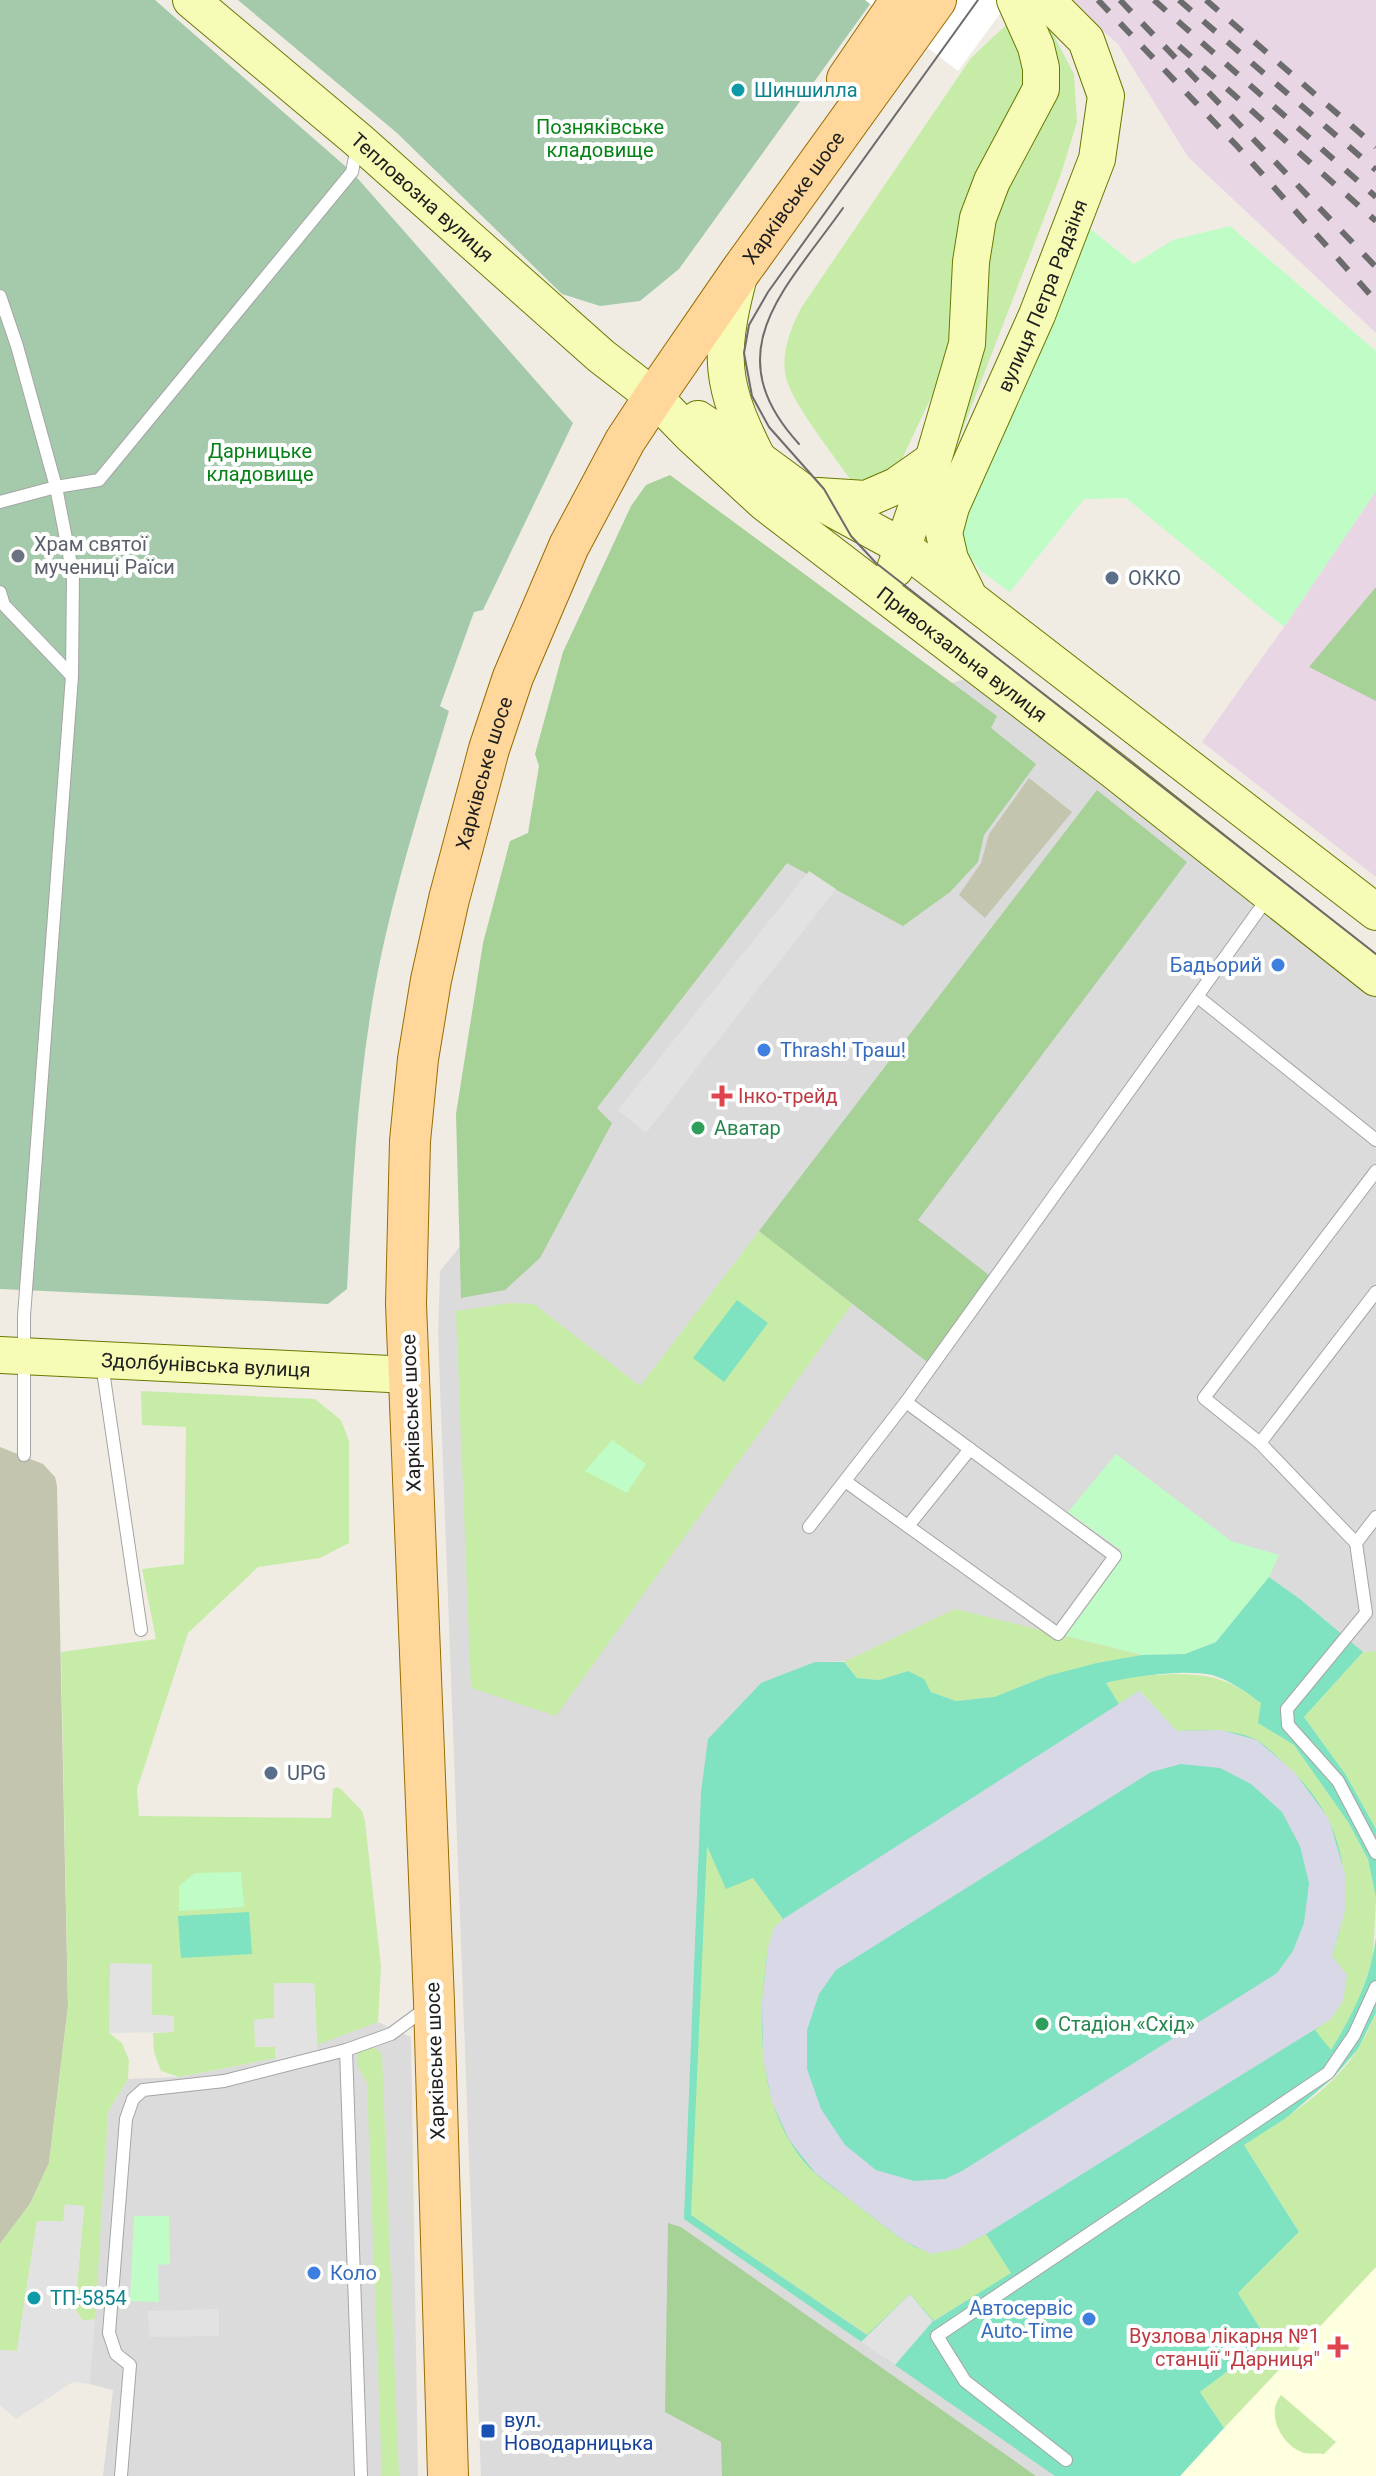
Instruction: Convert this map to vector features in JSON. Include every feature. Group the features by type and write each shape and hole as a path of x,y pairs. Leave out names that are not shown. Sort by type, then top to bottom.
{"main road":[{"name":"Тепловозна вулиця","path":"191,0 358,140 601,356 654,397"},
{"name":"Харківське шосе","path":"654,397 660,354 901,16 936,0"},
{"path":"885,597 933,460 967,344 971,262 978,218 992,181 1041,89 1041,68 1036,47 1015,0"},
{"name":"вулиця Петра Радзіня","path":"969,598 950,559 944,533 951,507 1037,315 1097,159 1106,96 1086,40 1042,0"},
{"name":"Харківське шосе","path":"448,2476 434,2002 406,1304 410,1141 418,1059 449,899 489,749 540,610 569,546 625,441 740,272 901,16"},
{"path":"740,272 726,325 725,364 733,407 758,459"},
{"path":"654,397 707,424 807,495 903,547 1376,912"},
{"name":"Привокзальна вулиця","path":"654,397 765,503 1113,770 1376,978"},
{"path":"807,495 866,499 896,486 933,460"},
{"name":"Здолбунівська вулиця","path":"12,1356 410,1375"}],"lane":[{"path":"0,502 56,487 99,480 352,172 358,140"},
{"path":"0,296 56,487 73,575 72,676 24,1316 12,1356 24,1455"},
{"path":"0,592 4,605 72,676"},
{"path":"809,1527 906,1402 1269,896"},
{"path":"1198,997 1376,1140"},
{"path":"1376,1171 1204,1398 1260,1443 1356,1543 1366,1613 1287,1709 1288,1725 1338,1781 1376,1853"},
{"path":"1260,1443 1376,1292"},
{"path":"102,1360 141,1630"},
{"path":"845,1481 1058,1634 1115,1556 906,1402"},
{"path":"908,1526 970,1449"},
{"path":"1356,1543 1376,1517"},
{"path":"1066,2460 965,2381 937,2336 1328,2073 1354,2035 1376,1987"},
{"path":"121,2476 130,2365 116,2354 109,2333 126,2119 133,2099 143,2090 224,2081 346,2050 391,2034 434,2002"},
{"path":"346,2050 361,2476"}],"shaded area":[{"path":"1067,0 1376,0 1376,333 1188,157 1118,44"},
{"path":"1376,491 1376,877 1202,742"},
{"path":"972,677 1376,992 1376,1651 1363,1652 1269,1577 1185,1654 815,1662 1055,2476 481,2476 438,1333 440,1271 907,696"},
{"path":"1029,778 1072,812 985,918 959,895 981,863 989,834"},
{"path":"809,871 836,889 646,1133 618,1110"},
{"path":"0,1447 43,1464 55,1477 57,1486 68,2007 49,2163 30,2204 0,2244"},
{"path":"1139,1691 1177,1731 1221,1730 1257,1740 1295,1773 1329,1819 1345,1874 1345,1911 1332,1956 1347,1975 1343,2001 1331,2019 986,2234 957,2249 931,2254 904,2241 816,2174 789,2140 772,2102 763,2058 762,2003 768,1947 774,1928 783,1919","holes":["1181,1764 1220,1768 1251,1784 1282,1812 1300,1846 1309,1883 1304,1923 1293,1951 1277,1973 945,2179 914,2181 876,2170 845,2145 821,2109 807,2069 807,2030 819,1994 836,1970 1151,1772"]},
{"path":"110,1963 152,1964 152,2015 174,2016 174,2032 109,2033"},
{"path":"274,1983 314,1983 318,2057 276,2068 275,2047 255,2047 254,2020 274,2018"},
{"path":"378,2022 411,2037 418,2476 103,2476 113,2390 90,2384 89,2374 108,2112 128,2079 179,2077 276,2058"},
{"path":"65,2204 84,2206 75,2309 83,2321 95,2319 90,2384 73,2382 16,2419 0,2405 0,2350 17,2351 37,2221 63,2221"},
{"name":"Вузлова лікарня №1 станції \"Дарниця\"","path":"1376,2267 1376,2476 1180,2476 1224,2428"},
{"path":"910,2294 933,2321 895,2365 861,2342"},
{"path":"219,2309 219,2336 149,2337 148,2311"}],"green space":[{"name":"Дарницьке кладовище","path":"0,0 155,0 352,172 573,423 483,610 474,612 440,706 449,711 394,901 370,1017 358,1119 347,1289 328,1304 0,1289"},
{"name":"Позняківське кладовище","path":"238,0 873,0 679,269 640,301 600,306 562,294 397,133"},
{"path":"1042,13 1074,74 1077,122 1061,174 937,496 978,243 1022,142"},
{"path":"1006,25 1021,54 1024,86 957,305 945,368 902,459 875,480 850,479 803,412 788,384 784,364 791,331 801,308 971,58"},
{"path":"1078,219 1134,264 1173,240 1230,226 1376,351 1376,491 1284,627 1126,498 1084,499 1010,592 982,572 958,542 966,503"},
{"path":"670,475 997,716 991,728 1036,764 984,835 978,862 950,892 903,926 787,863 597,1108 612,1123 540,1258 505,1290 461,1298 456,1114 483,943 510,841 528,833 539,766 535,754 563,652 631,506 646,485"},
{"path":"1376,587 1376,701 1309,667"},
{"path":"1097,790 1187,862 918,1220 994,1279 931,1365 759,1231"},
{"path":"759,1231 852,1304 556,1716 471,1688 456,1311 510,1303 534,1304 640,1386"},
{"path":"737,1300 768,1323 724,1382 693,1358"},
{"path":"141,1391 315,1399 341,1420 349,1441 349,1543 320,1558 258,1567 188,1633 137,1789 139,1816 331,1818 333,1789 341,1789 362,1811 365,1821 381,1967 378,2022 317,2045 314,1983 275,1983 274,2018 254,2020 275,2046 276,2058 179,2077 161,2071 154,2052 153,2033 174,2032 173,2016 152,2015 109,2033 122,2043 129,2060 128,2079 108,2112 95,2319 83,2321 75,2309 84,2206 63,2221 37,2221 17,2351 0,2350 0,2244 30,2204 49,2163 68,2007 61,1652 156,1639 142,1569 184,1564 186,1427 142,1425"},
{"path":"612,1440 646,1464 627,1493 585,1471"},
{"path":"1116,1454 1231,1541 1279,1555 1269,1577 1216,1642 1185,1654 1142,1655 1058,1634 1121,1550 1068,1512"},
{"name":"Стадіон «Схід»","path":"1269,1577 1363,1652 1304,1717 1346,1775 1376,1829 1376,1898 1368,1859 1348,1822 1294,1745 1258,1723 1261,1703 1225,1680 1201,1673 1159,1674 1106,1683 1119,1704 1139,1691 1177,1731 1227,1731 1255,1739 1303,1783 1320,1804 1332,1827 1344,1876 1340,1929 1332,1956 1347,1975 1341,2001 1329,2019 1315,2030 1331,2050 1360,1997 1376,1938 1376,2013 1358,2049 1334,2077 1286,2118 1244,2145 1299,2232 1238,2293 1268,2341 1200,2392 1224,2428 1180,2476 1055,2476 684,2219 701,1792 708,1739 761,1683 815,1662 844,1662 857,1678 879,1680 908,1671 924,1679 931,1692 956,1701 994,1697 1047,1676 1097,1663 1142,1655 1185,1654 1216,1642","holes":["707,1846 726,1889 753,1878 783,1919 774,1933 767,1956 762,2034 768,2086 786,2135 800,2157 824,2181 911,2245 923,2250 949,2249 986,2234 1011,2273 934,2321 910,2294 867,2335 691,2215"]},
{"path":"955,1609 1142,1655 1047,1676 994,1697 956,1701 931,1692 908,1671 879,1680 857,1678 844,1662"},
{"path":"1376,1651 1376,1829 1346,1775 1304,1717 1363,1652"},
{"path":"1175,1674 1221,1680 1262,1704 1259,1723 1294,1745 1348,1822 1368,1859 1376,1898 1373,1958 1355,2012 1330,2051 1314,2030 1331,2019 1332,1956 1338,1939 1221,1730 1177,1731 1140,1691 1119,1704 1106,1683 1132,1676"},
{"path":"706,1844 753,1878 783,1919 768,1947 762,2002 763,2058 957,2249 986,2234 1012,2273 933,2321 909,2294 868,2335 691,2215"},
{"path":"241,1872 244,1907 179,1911 179,1886 195,1873"},
{"path":"249,1912 252,1954 181,1958 178,1916"},
{"path":"1376,2013 1376,2267 1224,2428 1200,2392 1268,2341 1238,2293 1299,2232 1244,2145 1307,2102 1336,2076 1359,2047"},
{"path":"376,2048 382,2055 399,2476 382,2476 367,2083 357,2065 357,2054 362,2049"},
{"path":"134,2216 169,2216 170,2264 158,2265 159,2302 130,2301"},
{"path":"668,2223 681,2227 1036,2476 722,2476 721,2442 665,2412"},
{"path":"1281,2395 1336,2442 1324,2454 1304,2453 1283,2437 1275,2420 1276,2403"}],"pier":[{"path":"865,0 1010,0 958,71"}],"tram line":[{"path":"978,0 768,292 749,325 744,353 752,396 769,427 824,489 851,536 876,563 1376,954"},
{"path":"799,444 774,410 762,379 761,350 768,322 782,294 843,208"}],"railway":[{"path":"1098,0 1237,146 1376,301"},
{"path":"1120,0 1376,267"},
{"path":"1154,0 1376,197"},
{"path":"1179,0 1376,170"},
{"path":"1206,0 1376,147"},
{"path":"1179,46 1376,221"}],"place":[{"name":"Шиншилла","path":"738,90"},
{"name":"Храм святої мучениці Раїси","path":"18,556"},
{"name":"ОККО","path":"1112,578"},
{"name":"Бадьорий","path":"1278,965"},
{"name":"Thrash! Траш!","path":"764,1050"},
{"name":"Інко-трейд","path":"722,1096"},
{"name":"Аватар","path":"698,1128"},
{"name":"UPG","path":"271,1773"},
{"name":"Стадіон «Схід»","path":"1042,2024"},
{"name":"Коло","path":"314,2273"},
{"name":"ТП-5854","path":"34,2298"},
{"name":"Автосервіс Auto-Time","path":"1089,2319"},
{"name":"Вузлова лікарня №1 станції \"Дарниця\"","path":"1338,2347"},
{"name":"вул. Новодарницька","path":"488,2431"}]}
